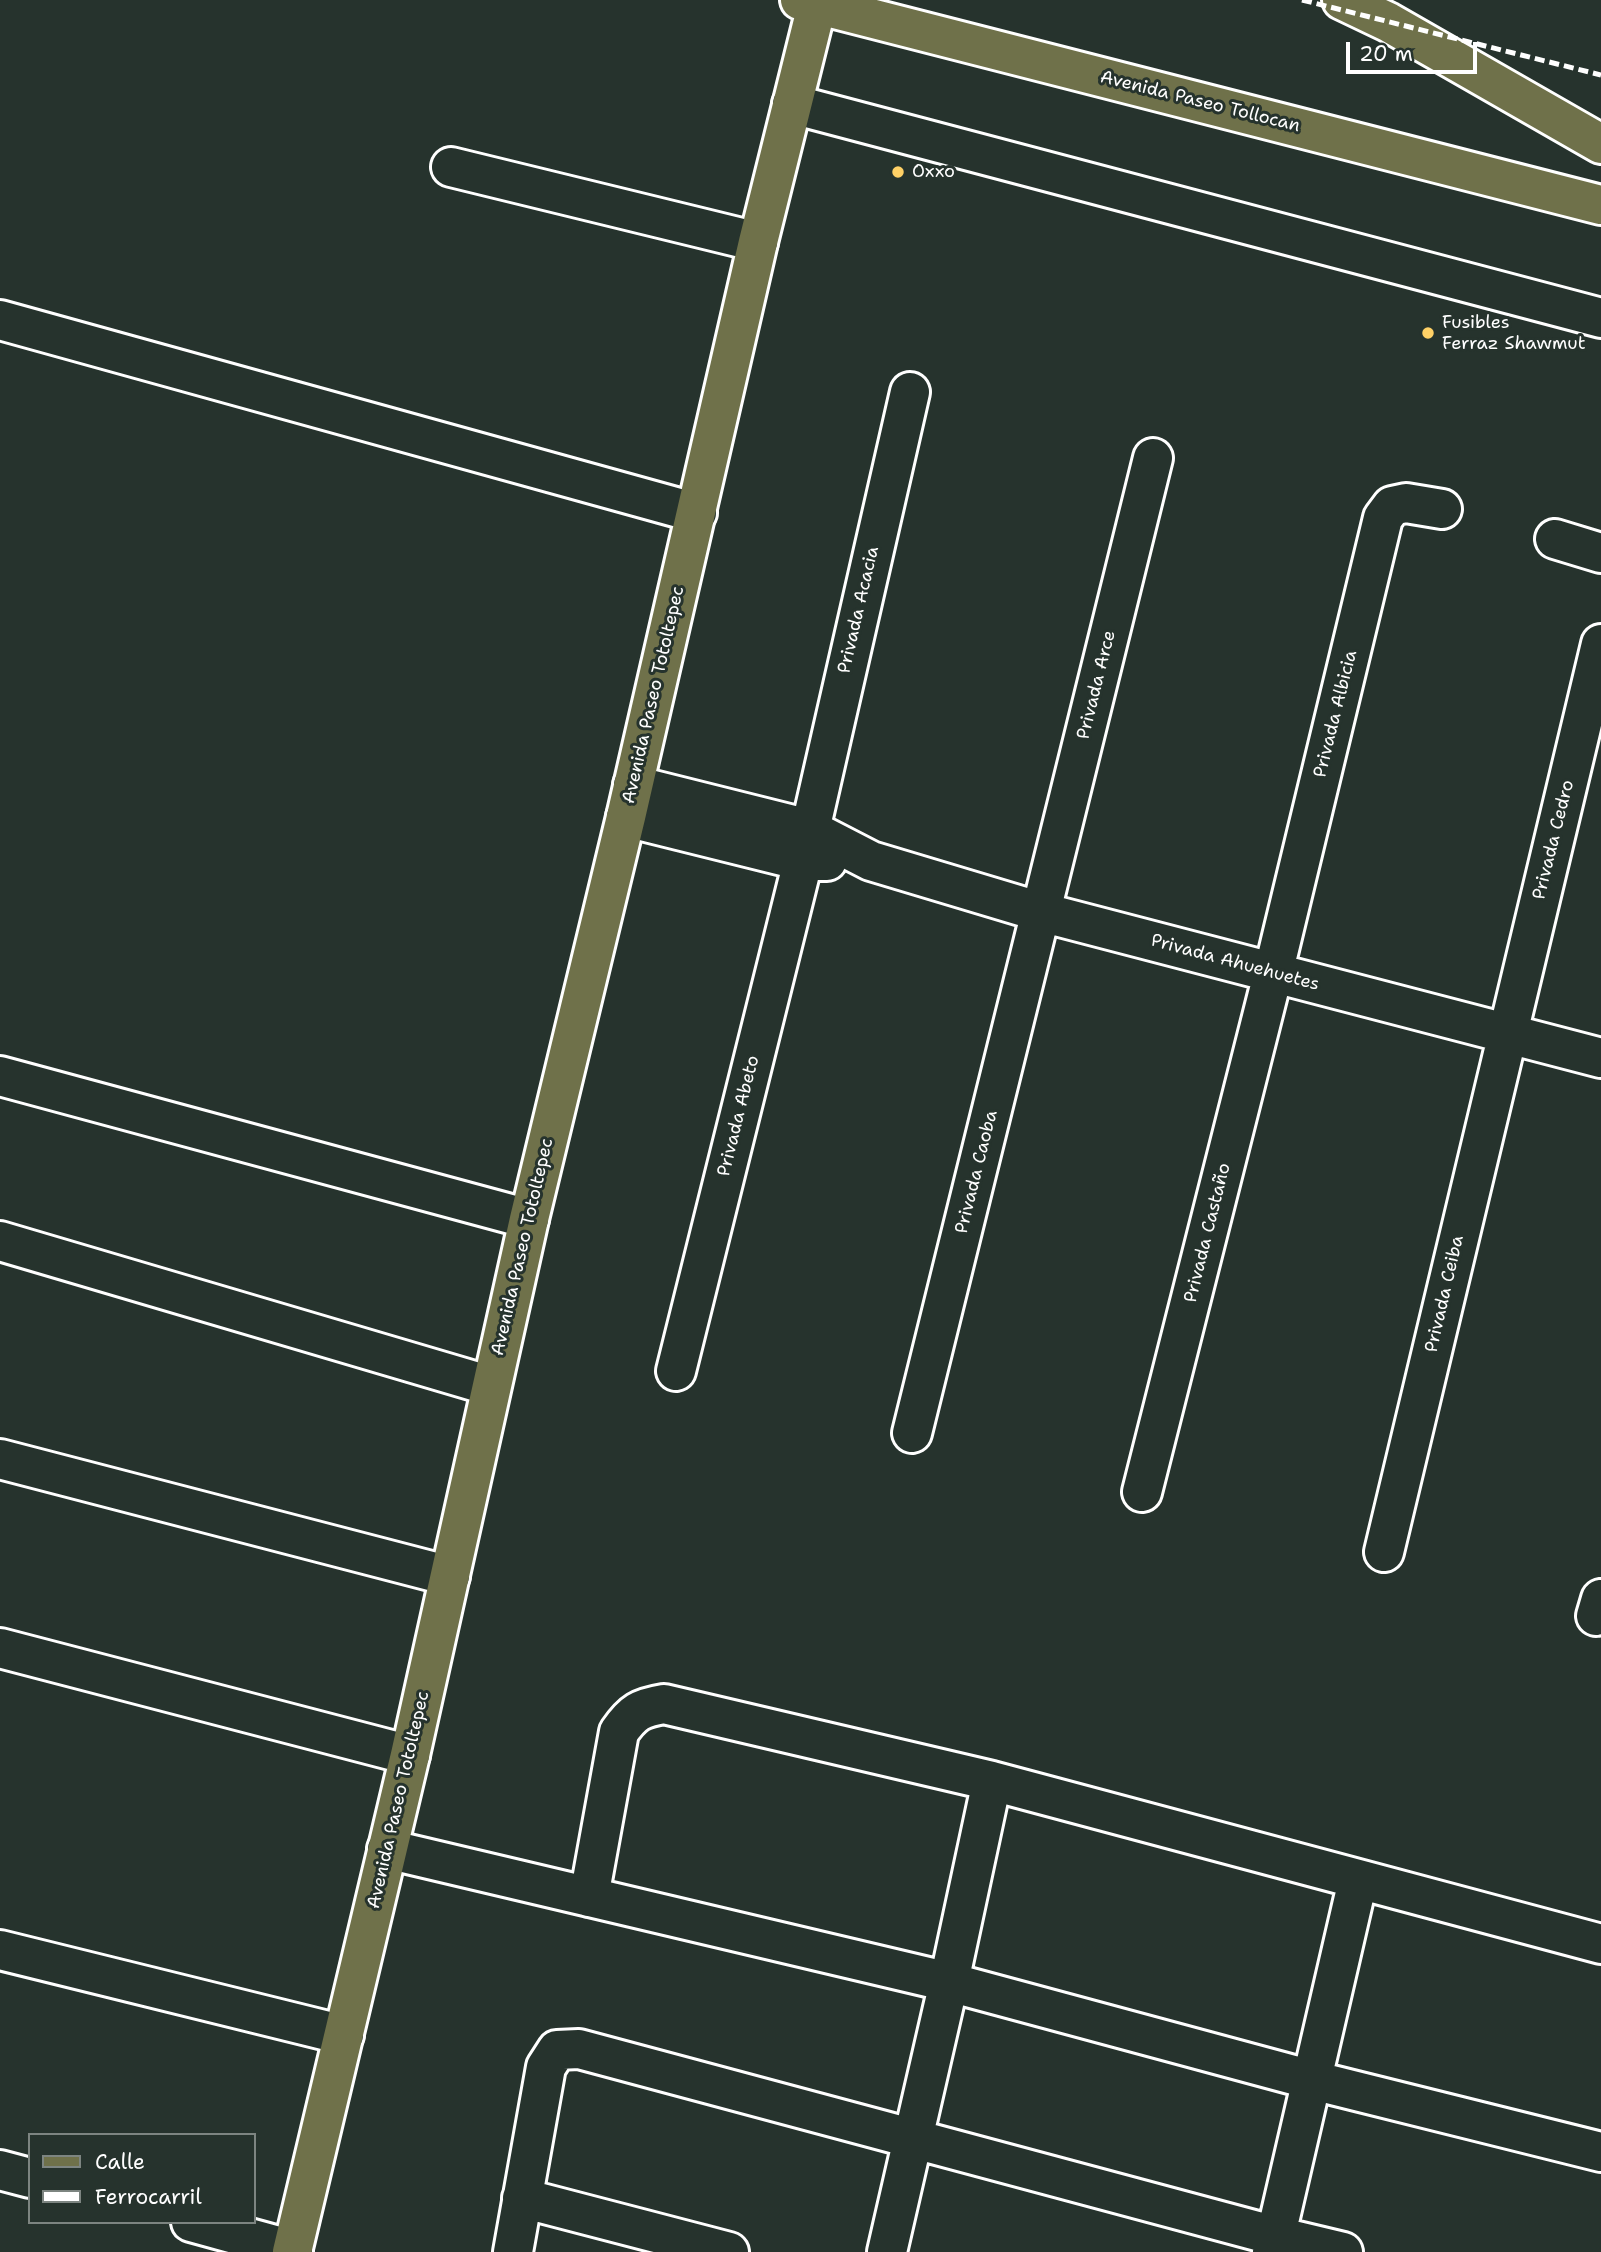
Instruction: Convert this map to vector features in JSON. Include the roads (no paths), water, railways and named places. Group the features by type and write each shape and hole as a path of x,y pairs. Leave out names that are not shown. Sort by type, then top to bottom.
{"main road":[{"path":"1342,0 1388,23 1601,144"},
{"name":"Avenida Paseo Totoltepec","path":"292,2251 410,1755 528,1219 792,104 809,2"},
{"name":"Avenida Paseo Tollocan","path":"809,2 1601,205"}],"street":[{"path":"792,104 1601,318"},
{"path":"451,167 758,242"},
{"path":"0,320 696,513"},
{"name":"Privada Acacia","path":"806,845 910,392"},
{"name":"Privada Arce","path":"1041,912 1153,458"},
{"name":"Privada Albicia","path":"1273,974 1382,518 1392,506 1406,503 1441,509"},
{"path":"1555,539 1601,553"},
{"name":"Privada Cedro","path":"1507,1035 1601,644"},
{"name":"Privada Ahuehuetes","path":"629,801 871,861 1041,912 1601,1058"},
{"name":"Privada Abeto","path":"676,1371 806,845"},
{"name":"Privada Caoba","path":"912,1433 1041,912"},
{"name":"Privada Castaño","path":"1142,1492 1273,974"},
{"name":"Privada Ceiba","path":"1384,1552 1507,1035"},
{"path":"0,1076 528,1219"},
{"path":"0,1241 491,1387"},
{"path":"0,1459 450,1576"},
{"path":"0,1648 410,1755"},
{"path":"589,1898 619,1732 630,1715 646,1707 664,1704 992,1781 1601,1944"},
{"path":"887,2252 992,1781"},
{"path":"387,1849 949,1982 1312,2080 1601,2152"},
{"path":"1274,2244 1359,1880"},
{"path":"0,1950 344,2035"},
{"path":"513,2252 546,2067 557,2050 579,2049 914,2139 1274,2244 1343,2252"},
{"path":"0,2170 28,2177"},
{"path":"522,2198 729,2252"},
{"path":"198,2224 292,2251"}],"railway":[{"path":"1302,0 1601,75"}],"place":[{"name":"Oxxo","path":"898,172"},
{"name":"Fusibles Ferraz Shawmut","path":"1428,333"}]}
